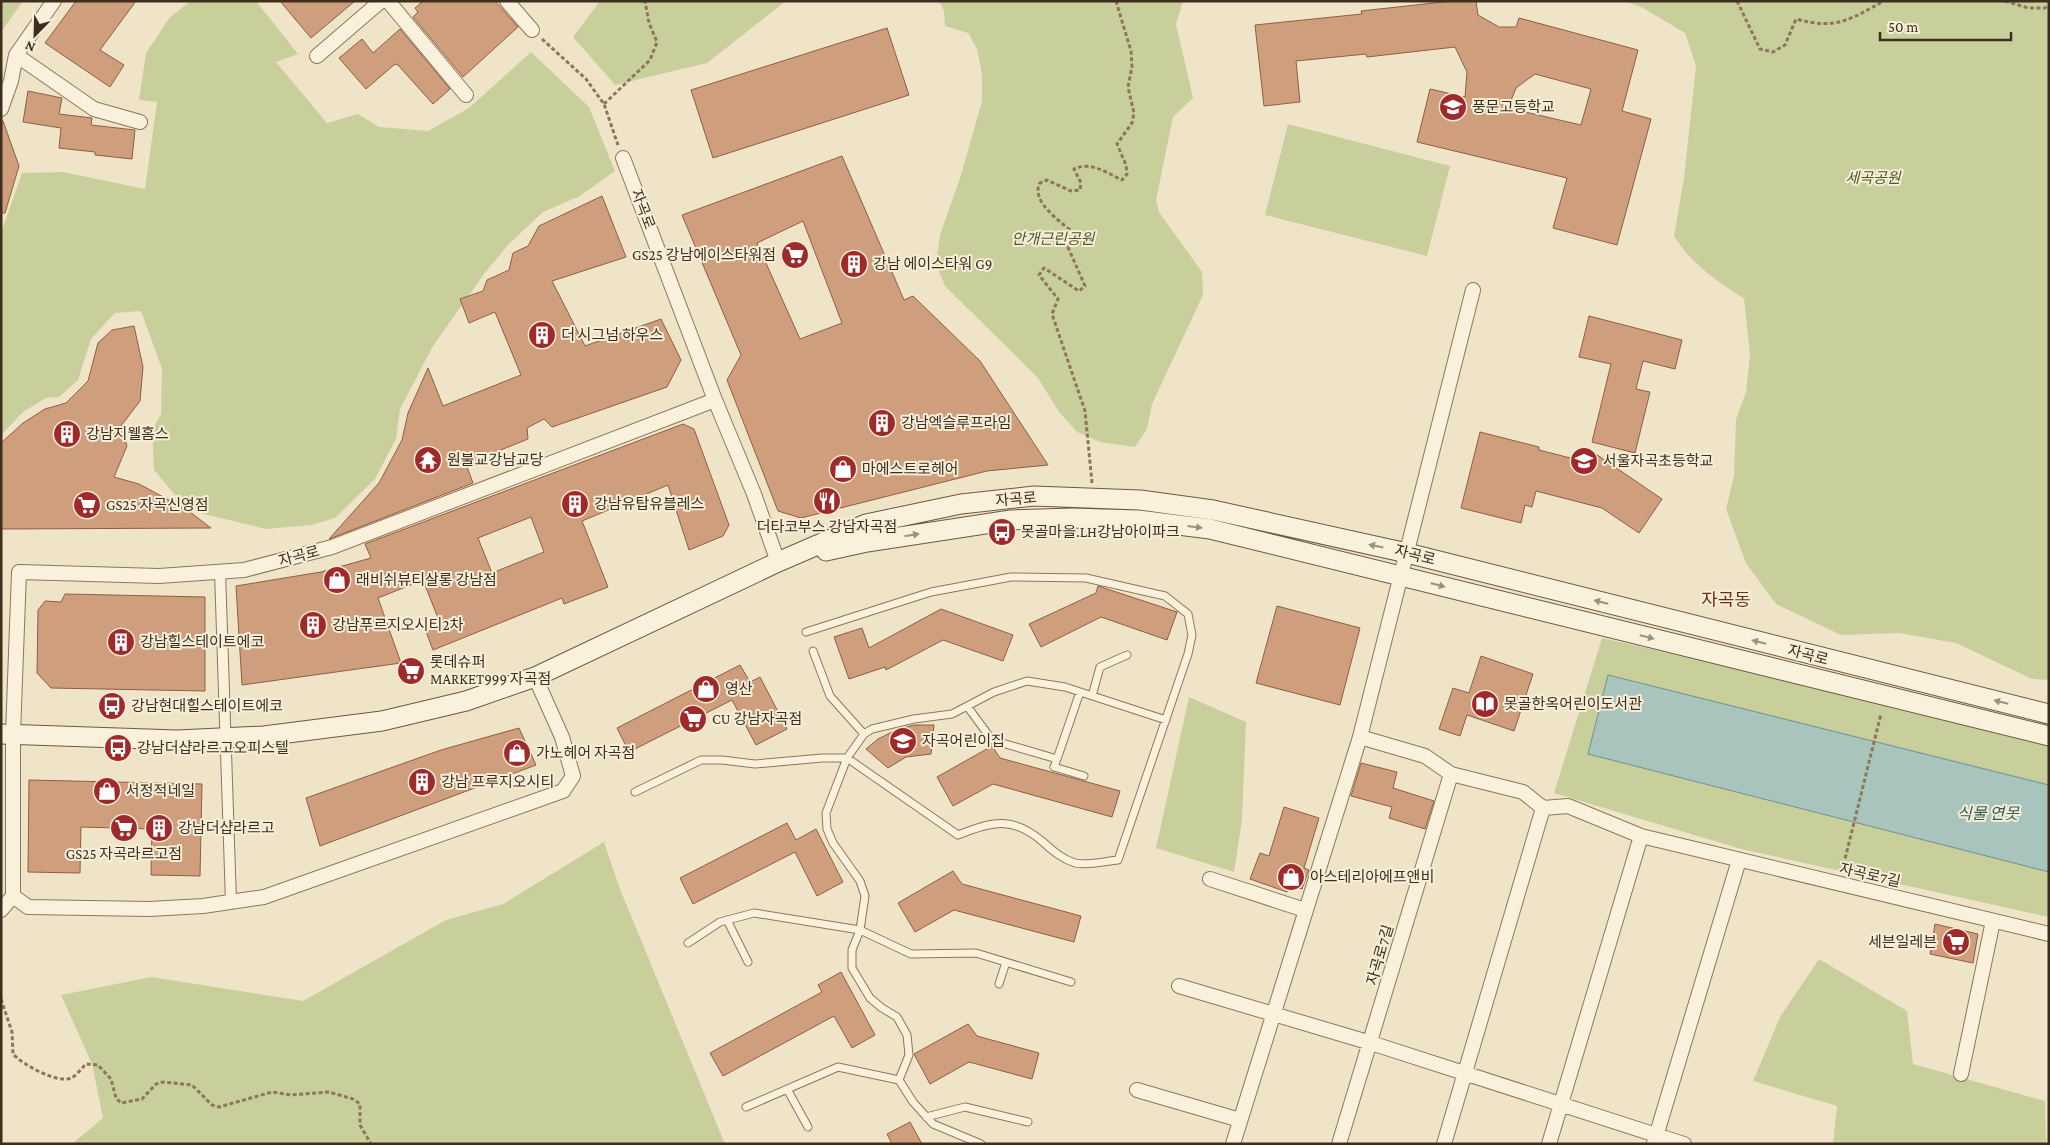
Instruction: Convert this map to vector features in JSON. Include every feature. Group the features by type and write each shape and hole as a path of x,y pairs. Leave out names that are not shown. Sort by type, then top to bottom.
{"main road":[{"name":"자곡로","path":"7,734 177,740 264,736 382,721 466,701 535,677 778,562 866,524 961,504 1034,496 1140,500 1213,510 1407,552 2049,714"},
{"name":"자곡로","path":"778,562 886,539 1011,520 1072,518 1138,520 1210,529 2049,736"}],"street":[{"path":"1,109 11,81 16,55 54,1"},
{"path":"317,56 381,1"},
{"path":"388,1 466,95"},
{"path":"507,1 532,30"},
{"path":"16,55 94,108 140,122"},
{"name":"자곡로","path":"623,158 715,400 754,494 778,562"},
{"path":"1233,1144 1360,737 1473,290"},
{"name":"자곡로","path":"7,734 19,572 159,576 244,570 332,547 715,400"},
{"path":"220,572 231,902"},
{"path":"13,896 28,907 149,909 231,902 264,897 563,791 573,776 562,737 535,677"},
{"path":"1,910 13,896 7,734"},
{"path":"1360,737 1425,756 1451,774 1523,792 1542,808 1444,1144"},
{"name":"자곡로7길","path":"1339,1144 1451,774"},
{"name":"자곡로7길","path":"1542,808 1568,806 1641,836 1838,885 2049,934"},
{"path":"1549,1144 1641,836"},
{"path":"1655,1139 1739,860"},
{"path":"1210,879 1305,910"},
{"path":"1961,1074 1993,921"},
{"path":"1179,986 1465,1073 1562,1105 1655,1139 1684,1144"},
{"path":"1137,1090 1240,1120"}],"lane":[{"path":"635,792 701,760 722,760 755,764 822,758 847,758 958,835 984,825 1010,822 1030,830 1059,856 1077,864 1118,860 1166,720 1192,635 1188,614 1165,596 1086,578 1011,577 931,592 806,632"},
{"path":"813,650 830,696 864,734"},
{"path":"1092,696 1100,667 1127,655"},
{"path":"899,1080 909,1055 906,1035 897,1017 870,998 852,968 852,950 860,930 865,896 860,881 833,843 827,829 826,813 847,758 864,734 872,729 914,719 952,714 994,692 1027,681 1065,687 1166,720"},
{"path":"1080,692 1054,767 1084,776"},
{"path":"967,706 992,740 1057,759"},
{"path":"688,943 720,922 754,913 860,930 911,954 976,953 1070,982"},
{"path":"727,920 748,962"},
{"path":"999,984 1006,962"},
{"path":"746,1107 838,1067 899,1080 913,1102 933,1124 982,1144"},
{"path":"788,1089 808,1127"},
{"path":"926,1117 966,1106 1028,1122"}],"path":[{"path":"604,104 650,60 657,42 649,23 645,1"},
{"path":"1093,498 1085,411 1052,314 1058,299 1039,275 1044,268 1079,291 1085,286 1067,245 1081,244 1079,237 1038,199 1036,189 1040,183 1047,180 1072,191 1080,190 1081,183 1074,169 1082,166 1092,166 1122,180 1127,174 1126,164 1117,144 1132,123 1134,113 1128,87 1132,67 1131,51 1116,1"},
{"path":"1737,1 1760,49 1772,52 1785,45 1796,19 1815,24 1836,24 1884,1"},
{"path":"2005,1 2028,8 2045,8 2049,5"},
{"path":"532,30 586,78 604,104 623,158"},
{"path":"1838,885 1881,714"},
{"path":"1,999 12,1032 12,1054 51,1077 72,1078 86,1064 98,1064 111,1079 116,1098 121,1103 142,1099 156,1084 163,1082 192,1085 212,1105 219,1107 272,1092 291,1095 329,1092 353,1098 360,1104 360,1125 371,1144"}],"green space":[{"path":"1,1 23,1 1,32"},
{"path":"191,1 256,1 298,54 276,62 327,123 358,114 379,127 428,131 469,108 531,52 589,107 615,171 580,196 543,212 509,244 484,274 433,346 400,409 396,439 375,479 335,518 311,525 266,529 200,513 176,496 154,470 152,430 161,414 162,369 141,311 115,313 91,339 78,380 59,397 46,398 23,412 1,435 1,233 22,173 63,172 145,189 157,102 139,100 146,53 170,17"},
{"path":"600,1 786,1 707,63 615,85 573,37"},
{"name":"안개근린공원","path":"939,1 1183,1 1176,24 1193,98 1173,117 1156,200 1159,212 1202,272 1203,295 1152,404 1147,429 1135,447 1100,442 1077,432 1059,412 1038,378 945,286 936,264 940,235 961,175 982,101 982,74 977,49 968,33 945,26 944,11"},
{"name":"세곡공원","path":"1625,1 2049,1 2049,680 2032,679 1956,643 1899,633 1841,635 1776,604 1746,563 1726,509 1734,476 1736,419 1746,392 1750,355 1744,299 1697,264 1674,236 1684,178 1696,66 1685,33 1643,8"},
{"path":"1288,124 1450,166 1427,256 1265,215"},
{"path":"1602,638 1770,676 2049,746 2049,917 1741,849 1554,793"},
{"path":"1189,697 1246,722 1242,820 1234,872 1156,848"},
{"path":"604,842 620,889 725,1144 72,1144 103,1118 92,1064 61,995 151,977 303,1001 446,920 503,904"},
{"path":"1819,959 1907,1011 1913,1064 2045,1101 2046,1144 1833,1144 1837,1106 1753,1081 1780,1017"}],"water":[{"name":"식물 연못","path":"1608,675 2049,785 2049,872 1588,754"}],"building":[{"path":"76,1 136,1 100,50 124,65 110,87 45,43"},
{"path":"280,1 355,1 311,38"},
{"path":"423,1 495,1 518,27 463,77 413,17 418,12 415,8"},
{"path":"1452,1 1476,1 1478,15 1499,27 1516,27 1519,18 1638,50 1622,111 1651,119 1617,245 1553,228 1567,178 1417,142 1430,89 1465,97 1467,72 1455,47 1367,57 1366,54 1296,61 1300,102 1264,106 1255,25 1362,14 1361,11","holes":["1535,74 1591,89 1581,125 1508,108 1516,88"]},
{"path":"887,28 909,95 713,158 691,90"},
{"path":"400,29 450,89 433,104 398,65 395,64 366,89 339,58 362,39 373,53"},
{"path":"28,91 62,98 59,114 92,118 91,125 135,130 132,159 95,155 95,152 59,148 61,128 23,122"},
{"path":"1,121 3,121 19,166 5,213 1,213"},
{"name":"강남엑슬루프라임","path":"842,156 904,300 913,296 980,361 1048,465 987,471 801,518 778,511 727,380 741,355 682,215","holes":["803,221 842,323 800,339 757,243"]},
{"name":"더 시그넘 하우스","path":"602,196 626,257 552,281 585,346 661,319 681,360 667,387 552,427 544,419 527,428 528,439 466,464 473,483 329,539 379,483 402,440 408,413 428,368 443,406 521,375 495,312 469,323 460,299 483,291 487,280 509,270 513,253 528,246 539,226"},
{"path":"1589,316 1682,340 1675,369 1643,361 1636,389 1650,392 1635,453 1592,442 1611,364 1579,357"},
{"name":"강남지웰홈스","path":"134,326 143,367 140,401 121,426 127,446 114,477 139,484 190,512 211,528 1,529 1,443 23,423 45,409 66,403 88,381 98,343 112,330"},
{"path":"683,424 694,429 729,525 723,536 689,550 668,485 582,521 608,587 564,604 562,598 433,650 425,629 440,623 423,580 378,598 401,663 242,685 236,586 321,572 371,558 365,544","holes":["531,517 544,552 492,573 478,538"]},
{"path":"1480,432 1539,447 1539,450 1586,462 1590,450 1662,499 1639,533 1602,508 1536,491 1532,507 1525,505 1521,523 1461,508"},
{"path":"1098,586 1177,612 1167,640 1101,617 1041,647 1029,624 1096,593"},
{"name":"강남힐스테이트에코","path":"65,594 205,597 205,691 51,688 37,673 38,610 45,601 61,602"},
{"path":"1277,606 1360,628 1340,705 1256,683"},
{"path":"941,609 1013,635 1003,661 943,640 886,670 885,667 849,679 834,637 862,628 869,648"},
{"name":"못골한옥어린이도서관","path":"1481,656 1533,674 1514,731 1467,715 1460,736 1439,729 1453,688 1469,693"},
{"path":"740,665 750,682 760,677 787,729 756,745 732,700 629,752 617,728"},
{"path":"914,725 934,725 931,754 906,757 888,768 866,749 878,739 896,730"},
{"name":"강남 프루지오시티","path":"519,728 536,765 320,846 306,798 441,750"},
{"path":"992,746 1000,758 1120,791 1112,817 993,784 953,806 937,777"},
{"path":"1361,763 1397,772 1393,788 1434,801 1425,829 1389,818 1392,807 1351,796"},
{"name":"강남더샵라르고","path":"29,780 202,784 200,876 151,875 152,829 81,827 80,873 28,872"},
{"path":"1284,807 1319,818 1304,868 1309,870 1302,889 1289,885 1287,892 1250,879 1260,853 1269,856"},
{"path":"787,823 796,840 816,829 843,882 817,896 795,852 693,904 680,878"},
{"path":"953,871 962,884 1081,916 1074,942 954,910 915,932 898,903"},
{"path":"1935,924 1978,934 1973,963 1930,954"},
{"path":"841,972 875,1035 852,1048 834,1016 723,1076 710,1053 822,992 818,985"},
{"path":"968,1024 977,1036 1039,1053 1032,1079 969,1062 930,1084 914,1054"},
{"path":"910,1122 922,1144 892,1144 887,1134"}],"place":[{"name":"풍문고등학교","path":"1453,107"},
{"name":"GS25 강남에이스타워점","path":"795,255"},
{"name":"강남 에이스타워 G9","path":"854,264"},
{"name":"더 시그넘 하우스","path":"542,335"},
{"name":"강남엑슬루프라임","path":"882,423"},
{"name":"강남지웰홈스","path":"67,434"},
{"name":"원불교강남교당","path":"428,460"},
{"name":"서울자곡초등학교","path":"1584,461"},
{"name":"마에스트로헤어","path":"843,469"},
{"name":"더타코부스 강남자곡점","path":"827,501"},
{"name":"강남유탑유블레스","path":"575,504"},
{"name":"GS25 자곡신영점","path":"87,505"},
{"name":"못골마을.LH강남아이파크","path":"1002,532"},
{"name":"래비쉬뷰티살롱 강남점","path":"337,580"},
{"name":"강남푸르지오시티2차","path":"313,625"},
{"name":"강남힐스테이트에코","path":"121,642"},
{"name":"롯데슈퍼 MARKET999 자곡점","path":"411,671"},
{"name":"영산","path":"706,689"},
{"name":"못골한옥어린이도서관","path":"1485,704"},
{"name":"강남현대힐스테이트에코","path":"112,706"},
{"name":"CU 강남자곡점","path":"693,719"},
{"name":"자곡어린이집","path":"903,741"},
{"name":"강남더샵라르고오피스텔","path":"118,748"},
{"name":"가노헤어 자곡점","path":"517,753"},
{"name":"강남 프루지오시티","path":"422,782"},
{"name":"서정적네일","path":"107,791"},
{"name":"GS25 자곡라르고점","path":"124,828"},
{"name":"강남더샵라르고","path":"159,828"},
{"name":"아스테리아에프앤비","path":"1291,877"},
{"name":"세븐일레븐","path":"1956,942"}],"district":[{"name":"자곡동","path":"1726,600"}]}
